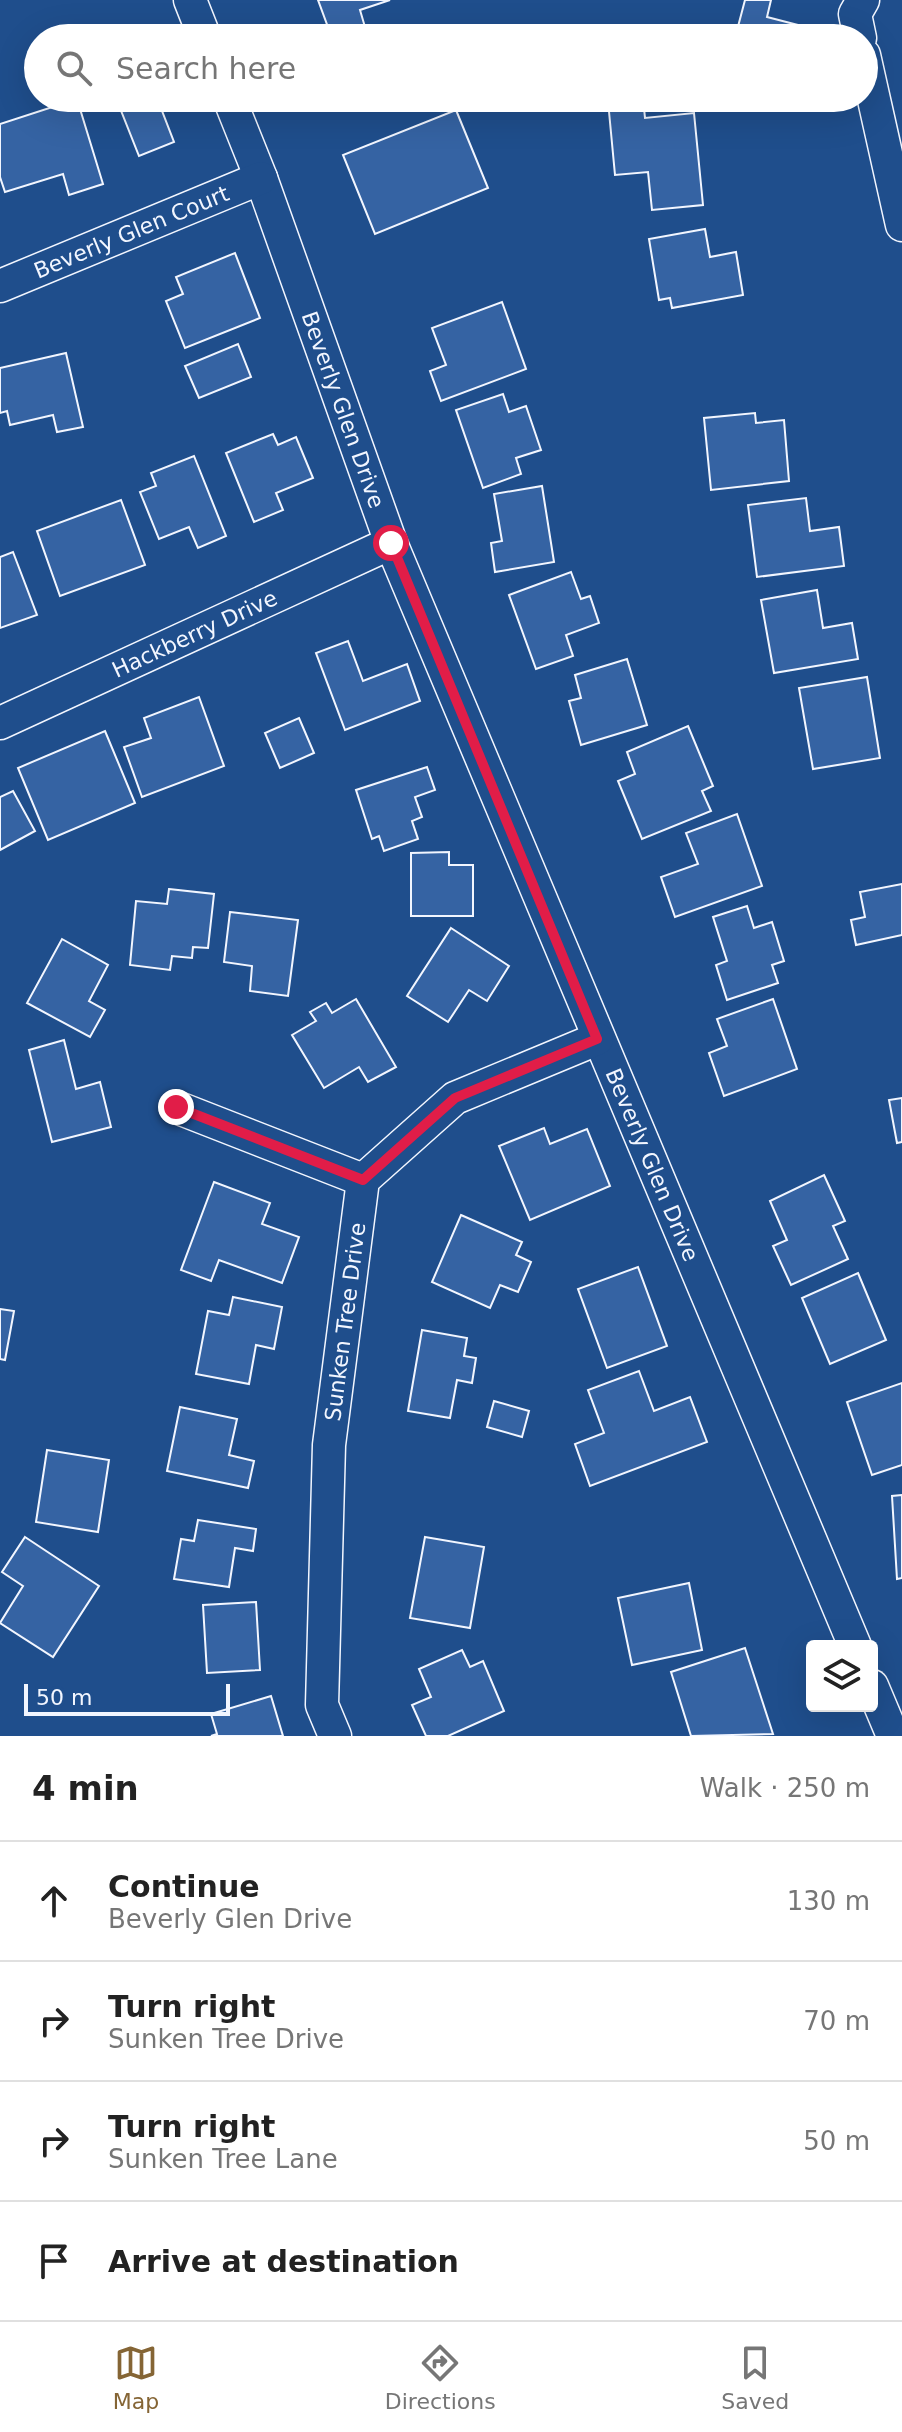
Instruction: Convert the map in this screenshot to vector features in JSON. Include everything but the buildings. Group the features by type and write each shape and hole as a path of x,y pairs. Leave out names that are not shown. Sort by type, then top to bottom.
{"street":[{"path":"190,0 199,24"},
{"path":"857,24 855,14 863,0"},
{"name":"Beverly Glen Drive","path":"235,112 391,543 597,1039 852,1640"},
{"path":"877,112 902,225"},
{"name":"Beverly Glen Court","path":"0,286 261,178"},
{"name":"Hackberry Drive","path":"0,723 391,543"},
{"path":"176,1107 363,1180 455,1098 597,1039"},
{"name":"Sunken Tree Drive","path":"335,1736 322,1705 329,1445 363,1180"},
{"path":"878,1700 893,1736"}],"route":[{"path":"176,1107 363,1180 455,1098 597,1039 391,543"}]}
